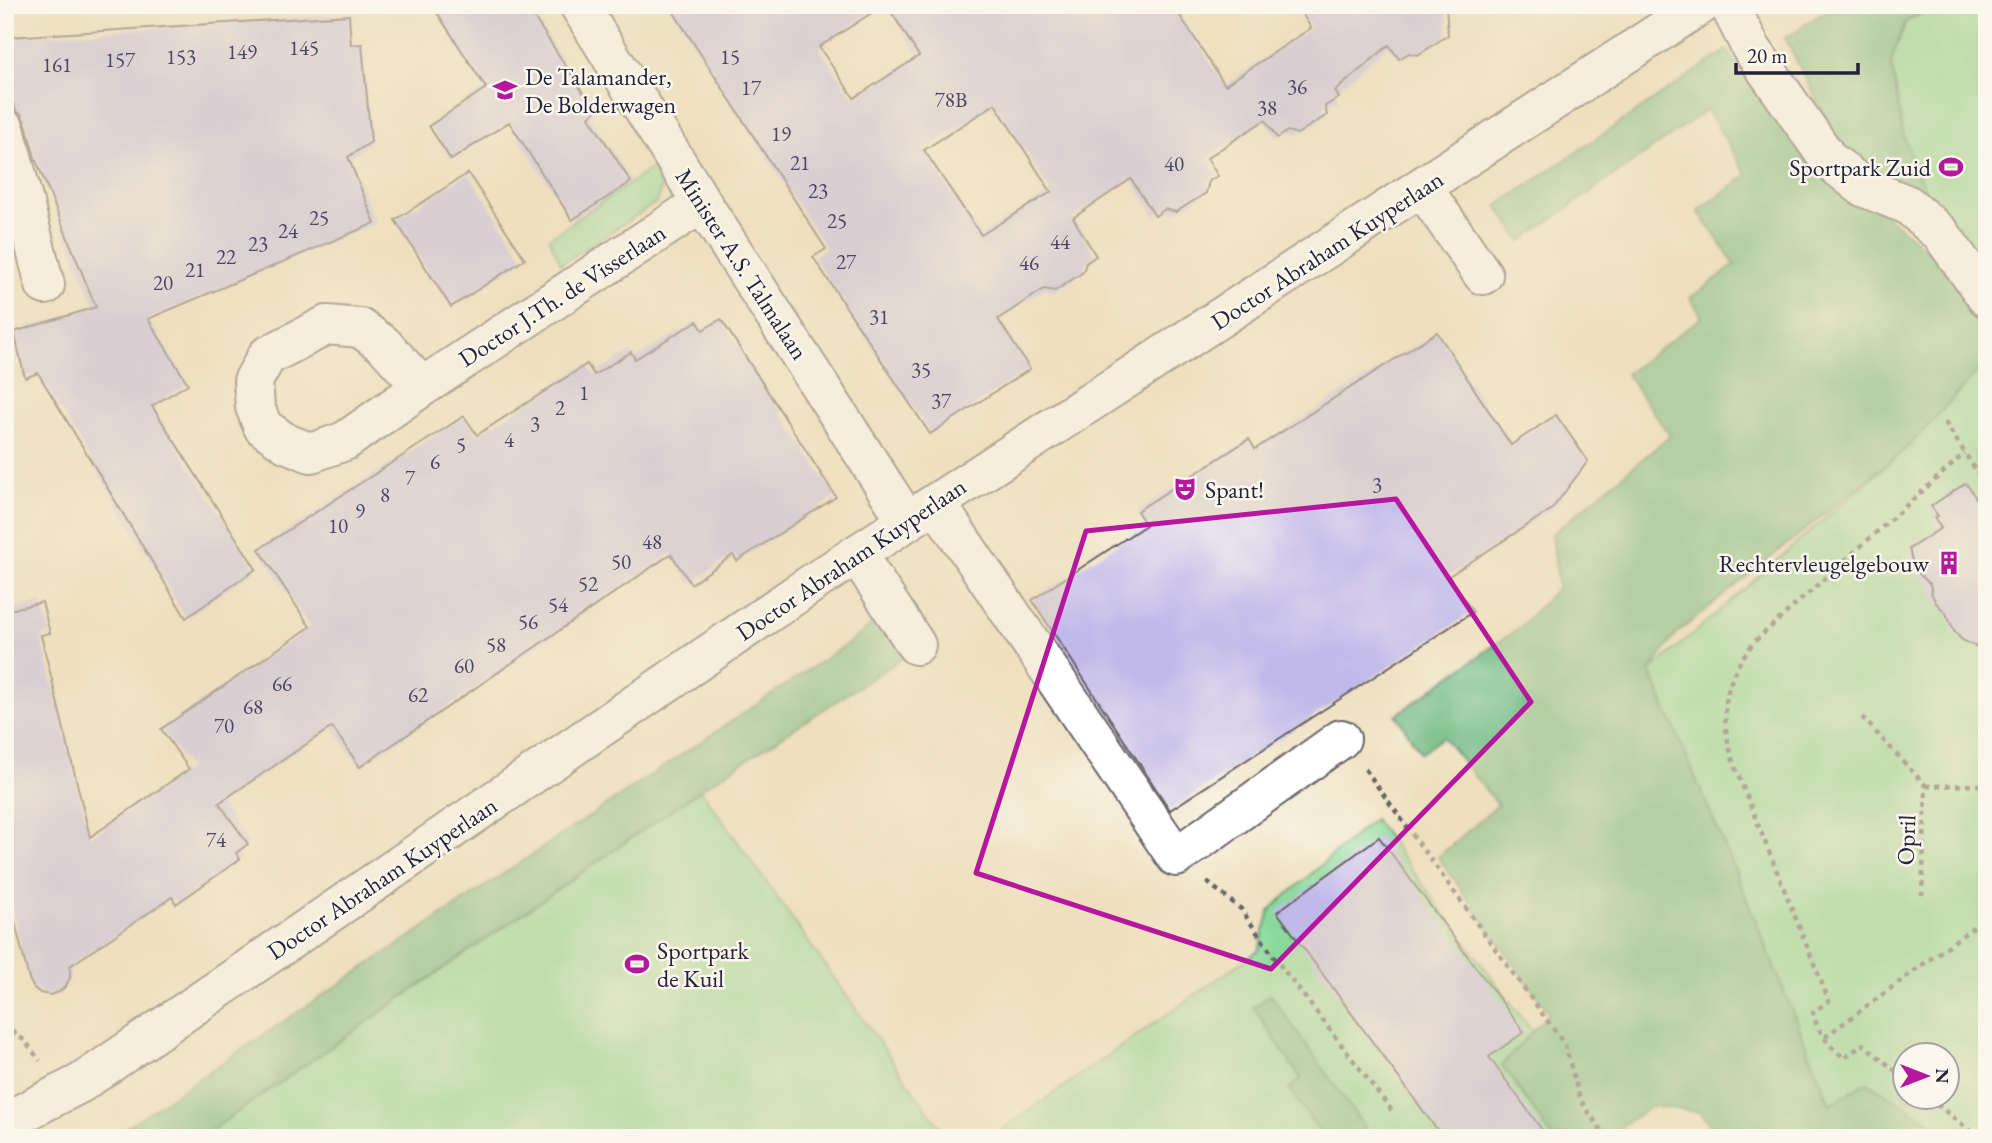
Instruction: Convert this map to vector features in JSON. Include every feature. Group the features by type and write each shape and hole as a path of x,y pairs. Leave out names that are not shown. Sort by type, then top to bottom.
{"street":[{"name":"Minister A.S. Talmalaan","path":"579,5 702,203 922,512 1176,857"},
{"name":"Doctor Abraham Kuyperlaan","path":"7,1125 81,1083 856,554 1701,5"},
{"path":"1729,5 1751,48 1829,160 1863,187 1909,205 1941,234 1987,298"},
{"path":"5,129 45,285"},
{"path":"1423,187 1483,275"},
{"name":"Doctor J.Th. de Visserlaan","path":"422,387 702,203"},
{"path":"856,554 916,645"},
{"path":"1176,857 1341,739"}],"path":[{"path":"1945,422 1987,488"},
{"path":"1890,1066 1863,1044 1845,1058 1836,1052 1815,1023 1813,1012 1829,1001 1735,767 1725,737 1725,705 1731,677 1740,658 1755,641 1965,453"},
{"name":"Opril","path":"1862,717 1926,786 1922,895"},
{"path":"1341,739 1388,799 1565,1045 1580,1099 1606,1138"},
{"name":"Opril","path":"1926,786 1987,785"},
{"path":"1176,857 1241,909 1274,957 1393,1112"},
{"path":"1825,1037 1987,917"},
{"path":"1947,1112 1979,1138"}],"highlighted area":[{"path":"1396,499 1531,702 1271,969 976,873 1086,531"}],"green space":[{"path":"1835,5 1938,5 1906,21 1891,61 1903,134 1928,200 1871,171 1839,144 1785,38"},
{"name":"Sportpark Zuid","path":"1938,5 1987,5 1987,275 1928,200 1903,134 1891,61 1906,21"},
{"path":"1727,50 1815,172 1887,216 1934,256 1971,303 1987,343 1987,361 1911,444 1676,634 1650,671 1830,1104 1867,1082 1890,1097 1890,1112 1914,1112 1955,1138 1738,1138 1718,1134 1699,1112 1651,1106 1605,1138 1553,1138 1502,1065 1549,1013 1438,857 1498,805 1443,737 1421,753 1396,715 1520,627 1558,587 1552,534 1670,436 1626,374 1702,317 1690,298 1735,265 1698,211 1747,175 1707,110 1521,241 1497,206"},
{"path":"654,167 661,189 657,202 561,264 549,238"},
{"path":"1987,361 1987,395 1980,443 1987,457 1987,1138 1955,1138 1830,1104 1650,671 1911,444"},
{"path":"889,612 915,650 701,789 200,1138 110,1138 854,639"},
{"name":"Sportpark de Kuil","path":"701,790 947,1138 200,1138"},
{"path":"1374,819 1540,1042 1566,1138 990,1138 1259,950 1270,910"},
{"path":"1271,995 1372,1138 1324,1138 1289,1089 1301,1079 1253,1007"}],"building":[{"path":"432,5 516,5 524,18 532,14 595,111 589,117 631,182 572,220 509,122 451,160 429,126 486,88"},
{"path":"669,5 884,5 819,47 854,98 919,56 887,5 1173,5 1225,85 1311,28 1297,5 1446,5 1448,35 1418,55 1409,53 1399,59 1389,45 1335,91 1339,98 1325,106 1327,115 1297,134 1288,131 1277,138 1265,120 1207,158 1218,176 1209,181 1206,193 1176,212 1165,209 1155,216 1131,179 1073,218 1096,256 1086,263 1083,272 1055,291 1044,289 998,319 1030,369 930,434 813,257 826,249","holes":["995,104 1051,192 981,235 924,150"]},
{"path":"349,15 351,45 362,44 371,142 348,157 375,223 148,319 188,384 152,406 256,569 186,618 38,373 25,378 14,332 96,307 35,158 26,124 21,114 16,111 7,89 13,88 10,37"},
{"path":"468,173 525,259 451,307 395,220"},
{"path":"721,319 836,497 737,561 733,555 691,584 671,554 360,767 332,727 219,803 248,844 236,853 240,859 176,904 172,897 70,966 70,978 59,992 50,995 40,993 33,987 5,883 5,611 42,602 50,633 41,635 90,837 189,769 161,729 310,627 259,549 464,416 477,435 587,364 594,375 631,352 635,359 697,321 703,330"},
{"path":"1437,332 1511,445 1556,415 1588,461 1552,509 1449,576 1473,612 1170,810 1032,600 1146,525 1137,511 1249,439 1255,449"},
{"name":"Rechtervleugelgebouw","path":"1966,483 1987,515 1987,652 1962,640 1954,631 1946,613 1936,603 1930,584 1914,569 1909,549 1941,528 1934,518 1938,516 1931,506"},
{"path":"1379,837 1524,1032 1489,1057 1548,1138 1443,1138 1277,912"}],"place":[{"name":"De Talamander, De Bolderwagen","path":"505,90"},
{"name":"Sportpark Zuid","path":"1951,167"},
{"name":"Spant!","path":"1185,489"},
{"name":"Rechtervleugelgebouw","path":"1949,563"},
{"name":"Sportpark de Kuil","path":"637,964"}]}
